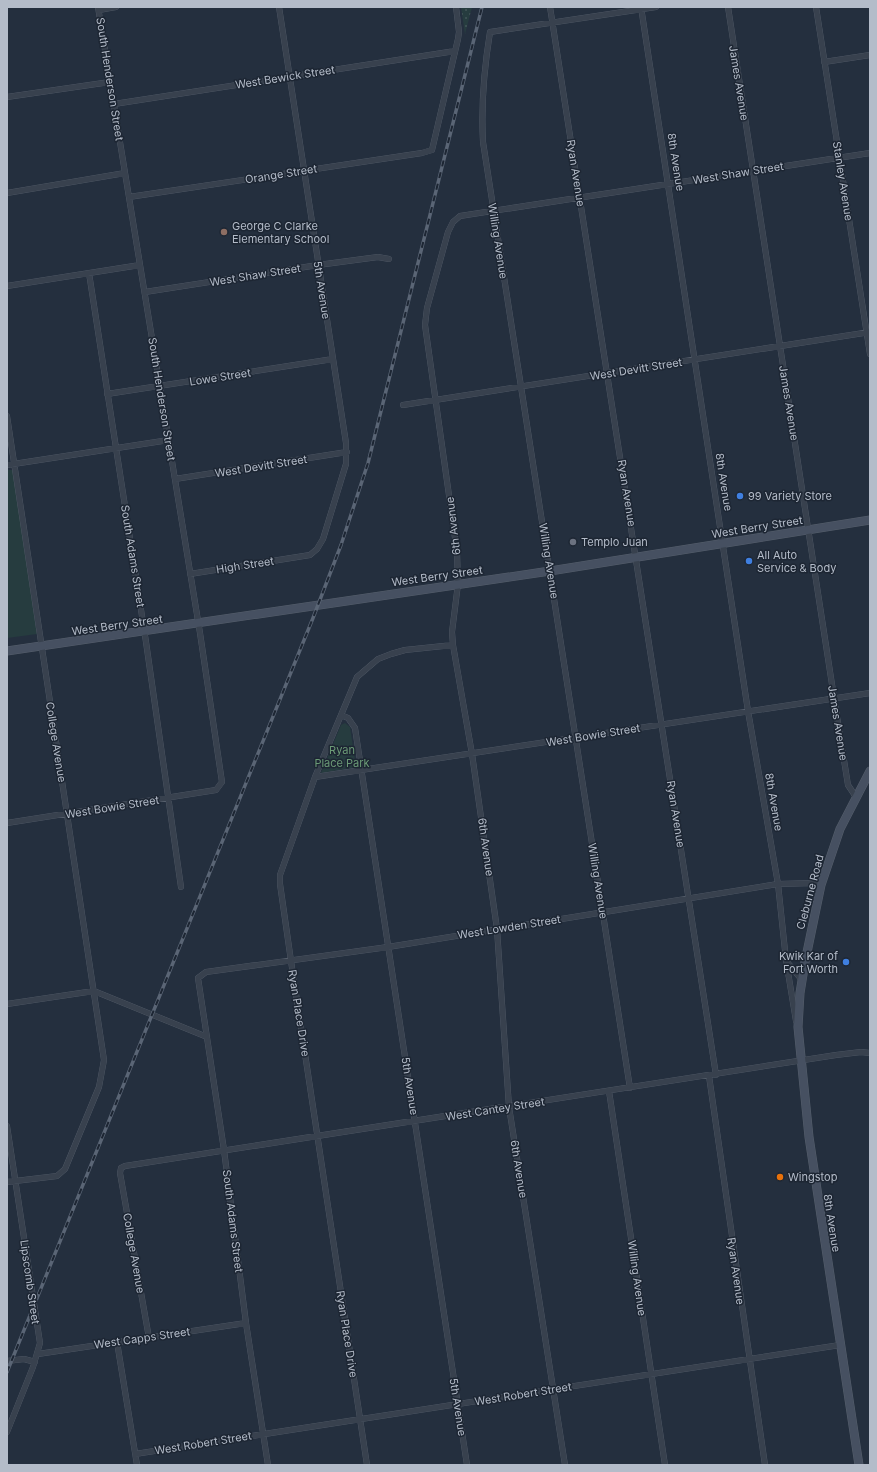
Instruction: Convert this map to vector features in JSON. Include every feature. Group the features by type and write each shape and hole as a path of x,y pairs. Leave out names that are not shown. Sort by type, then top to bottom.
{"main road":[{"name":"West Berry Street","path":"7,651 145,632 550,571 870,520"},
{"name":"Cleburne Road","path":"798,1027 802,980 811,924 821,885 840,829 870,771"},
{"name":"8th Avenue","path":"798,1027 800,1062 809,1142 859,1465"}],"street":[{"path":"99,8 116,7"},
{"name":"5th Avenue","path":"279,7 347,452 346,464 323,539 317,549 310,555 300,556"},
{"path":"455,51 459,32 456,7"},
{"name":"Ryan Avenue","path":"550,7 637,557 716,1075"},
{"path":"553,23 641,8 656,7"},
{"name":"James Avenue","path":"728,7 848,785 856,797"},
{"name":"Stanley Avenue","path":"816,7 868,333 870,354"},
{"name":"South Henderson Street","path":"99,8 222,782 216,790"},
{"name":"8th Avenue","path":"641,8 748,711 778,884 786,960 792,1001 798,1027"},
{"name":"Willing Avenue","path":"553,23 490,32 483,90 483,142 630,1088"},
{"name":"West Bewick Street","path":"114,104 455,51"},
{"name":"Orange Street","path":"129,198 422,153 432,150 455,51"},
{"path":"824,62 870,55"},
{"path":"7,97 110,82"},
{"name":"West Shaw Street","path":"448,232 453,222 460,216 870,153"},
{"path":"7,193 125,173"},
{"name":"6th Avenue","path":"448,232 427,308 425,325 437,400 457,552 458,584 452,632 453,645 472,754 497,929 509,1107 565,1465"},
{"name":"West Shaw Street","path":"145,292 318,265 378,257 389,259"},
{"path":"7,286 140,265"},
{"name":"South Adams Street","path":"89,273 170,798 181,887"},
{"name":"West Devitt Street","path":"403,405 868,333"},
{"name":"Lowe Street","path":"107,394 333,359"},
{"name":"College Avenue","path":"7,416 103,1052 99,1087 65,1170 57,1176 16,1181"},
{"path":"7,465 168,440"},
{"name":"West Devitt Street","path":"175,480 347,452"},
{"name":"High Street","path":"190,574 300,556"},
{"name":"Ryan Place Drive","path":"367,1465 291,961 280,875 315,777 357,677 378,659 405,650 453,645"},
{"name":"West Bowie Street","path":"315,777 472,754 662,723 870,693"},
{"name":"5th Avenue","path":"341,715 348,718 355,728 467,1465"},
{"name":"West Bowie Street","path":"7,823 216,790"},
{"name":"West Lowden Street","path":"198,978 206,972 388,947 778,884 814,883 821,885"},
{"path":"786,960 802,980"},
{"name":"South Adams Street","path":"198,978 224,1150 246,1323 268,1465"},
{"path":"7,1004 94,990 207,1037"},
{"name":"West Cantey Street","path":"121,1168 132,1164 861,1052 870,1053"},
{"name":"Ryan Avenue","path":"709,1076 765,1465"},
{"name":"Willing Avenue","path":"609,1091 665,1465"},
{"name":"Lipscomb Street","path":"7,1126 40,1343 38,1354 7,1432"},
{"name":"College Avenue","path":"121,1168 120,1172 149,1338"},
{"path":"7,1182 16,1181"},
{"name":"West Capps Street","path":"38,1354 246,1323"},
{"path":"117,1342 137,1465"},
{"name":"West Robert Street","path":"135,1454 840,1345"},
{"path":"7,1361 24,1359 35,1362"}],"green space":[{"path":"461,7 472,7 465,34"},
{"path":"7,470 13,470 37,634 7,638"},
{"name":"Ryan Place Park","path":"345,723 350,727 356,767 321,773 341,725"}],"railway":[{"path":"7,1372 313,618 341,545 368,463 482,7"}],"place":[{"name":"George C Clarke Elementary School","path":"224,232"},
{"name":"99 Variety Store","path":"740,496"},
{"name":"Templo Juan","path":"573,542"},
{"name":"All Auto Service & Body","path":"749,561"},
{"name":"Kwik Kar of Fort Worth","path":"846,962"},
{"name":"Wingstop","path":"780,1177"}]}
